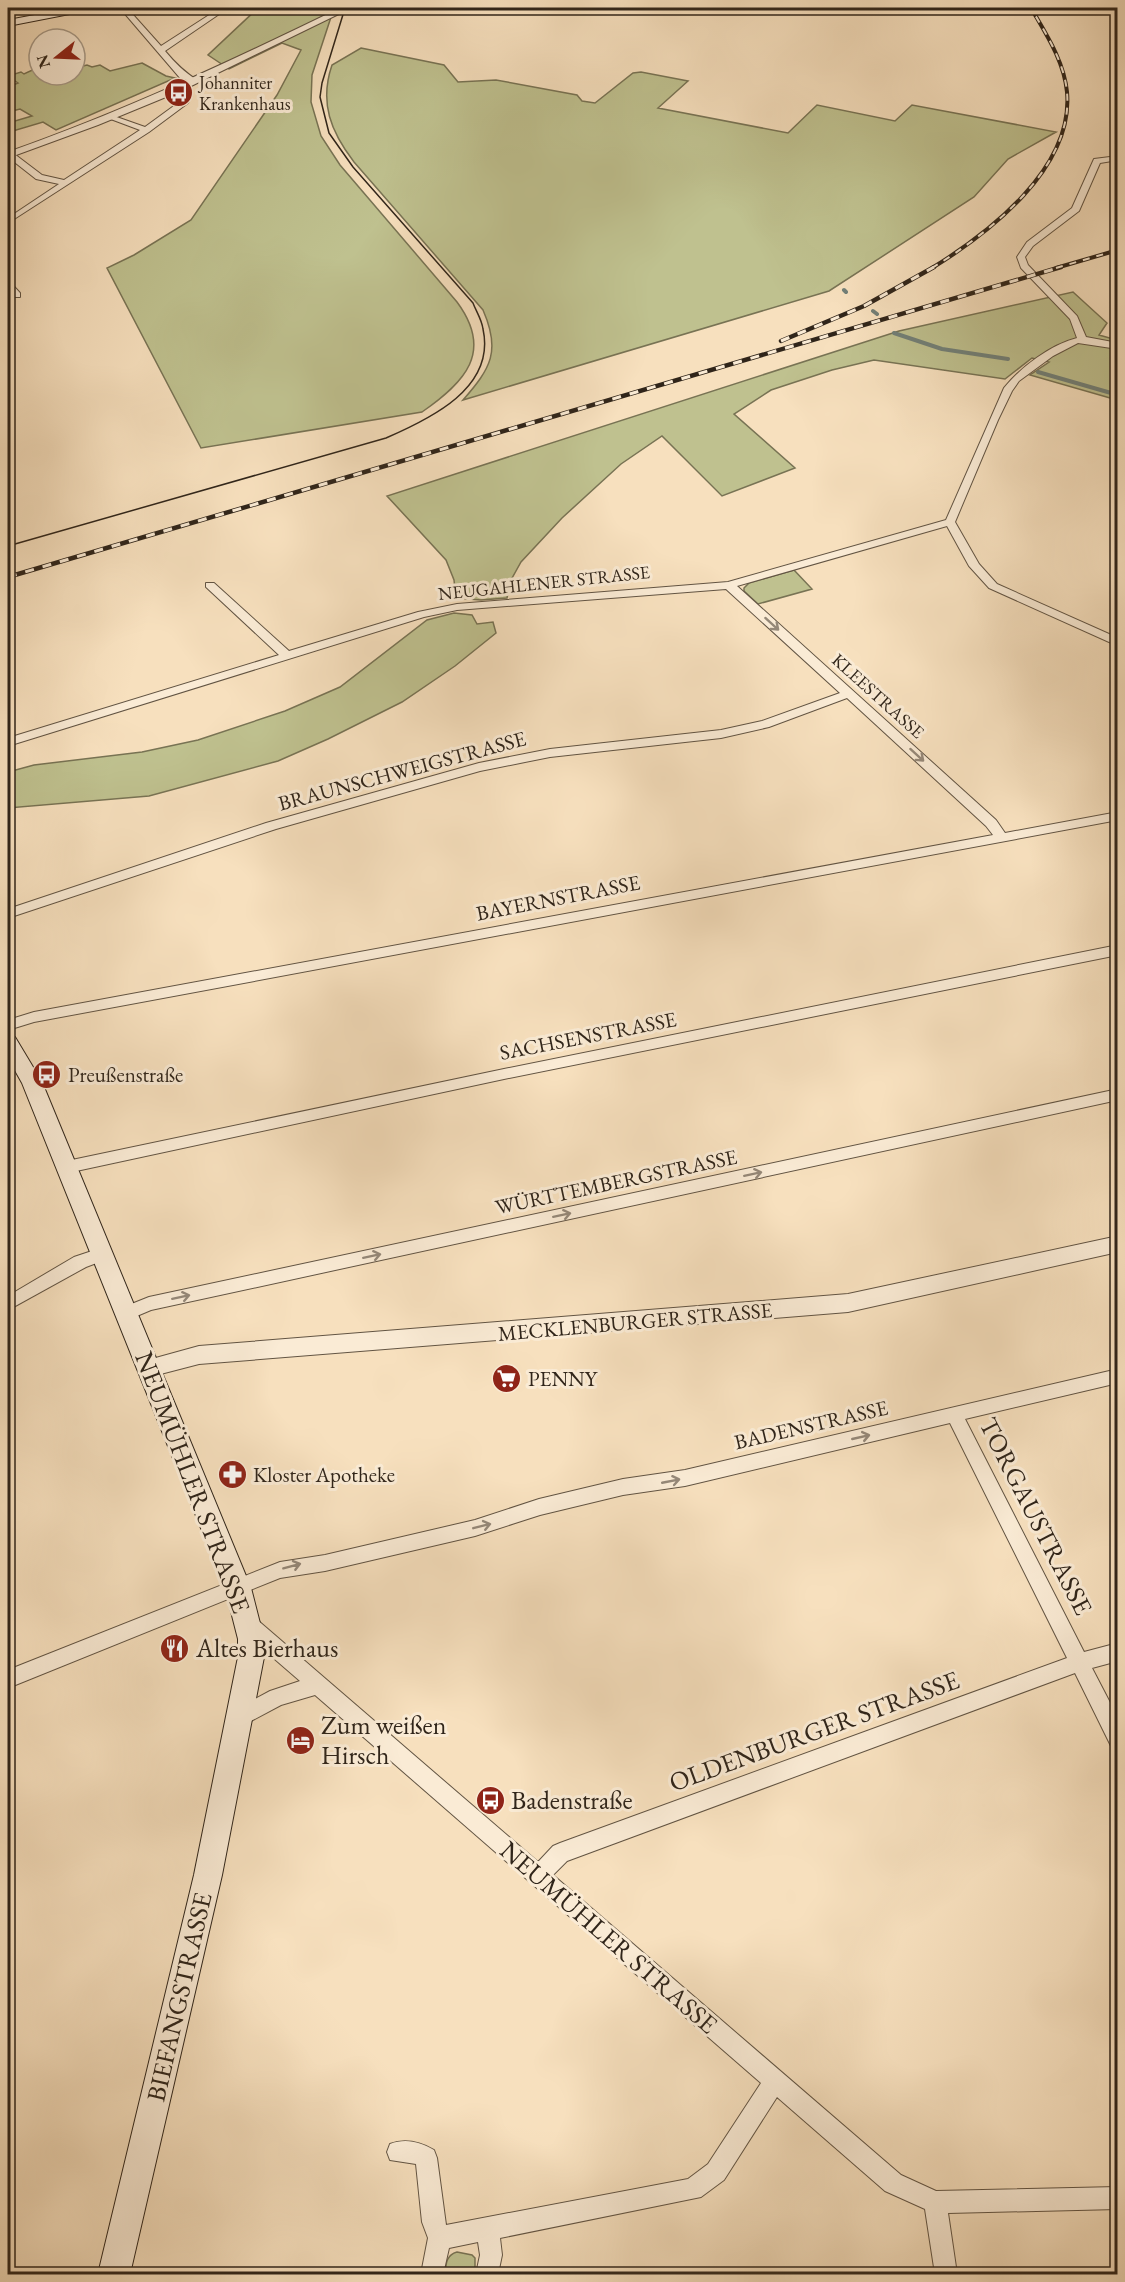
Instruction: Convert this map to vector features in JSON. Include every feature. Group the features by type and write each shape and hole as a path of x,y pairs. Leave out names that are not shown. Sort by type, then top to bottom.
{"main road":[{"path":"8,23 85,8"},
{"name":"NEUMÜHLER STRASSE","path":"8,1042 32,1082 237,1588 248,1624"},
{"name":"BIEFANGSTRASSE","path":"114,2274 208,1875 251,1657 248,1624"}],"street":[{"path":"124,8 183,76 193,81"},
{"path":"160,50 224,8"},
{"path":"9,155 111,116 193,81 346,8"},
{"path":"8,222 146,130 185,101 187,96"},
{"path":"111,116 146,130"},
{"path":"9,155 39,177 66,183"},
{"path":"1082,339 1074,318 1029,272 1022,263 1021,257 1030,244 1076,209 1096,161 1118,158"},
{"path":"8,283 17,295"},
{"path":"1118,346 1082,339 1063,346 1029,368 1007,390 950,522 974,566 993,586 1118,643"},
{"name":"NEUGAHLENER STRASSE","path":"8,742 422,614 457,607 729,585 950,522"},
{"path":"210,585 286,655"},
{"name":"KLEESTRASSE","path":"729,585 991,823 1001,836"},
{"name":"BRAUNSCHWEIGSTRASSE","path":"8,914 271,826 486,765 572,750 721,734 765,724 848,693"},
{"name":"BAYERNSTRASSE","path":"8,1025 45,1015 1118,816"},
{"name":"SACHSENSTRASSE","path":"67,1167 504,1074 1118,950"},
{"name":"WÜRTTEMBERGSTRASSE","path":"125,1314 149,1304 1118,1094"},
{"name":"MECKLENBURGER STRASSE","path":"148,1368 199,1355 848,1303 1118,1244"},
{"path":"8,1304 80,1262 101,1254"},
{"name":"BADENSTRASSE","path":"8,1679 237,1588 266,1573 304,1563 325,1563 495,1523 539,1507 623,1487 685,1478 1118,1376"},
{"name":"TORGAUSTRASSE","path":"954,1414 1118,1738"},
{"name":"NEUMÜHLER STRASSE","path":"248,1624 893,2183 934,2202 1118,2199"},
{"name":"OLDENBURGER STRASSE","path":"538,1877 560,1853 1080,1662 1118,1652"},
{"path":"238,1719 277,1697 317,1685"},
{"path":"439,2238 693,2189 716,2172 775,2081"},
{"path":"398,2152 417,2153 426,2158 433,2222 439,2238 432,2274"},
{"path":"934,2202 946,2274"},
{"path":"487,2229 490,2255 487,2274"}],"green space":[{"path":"258,8 334,8 312,75 311,102 321,136 340,165 457,302 468,320 473,336 474,351 470,365 462,377 422,412 201,448 107,268 134,255 191,220 277,95 301,50 282,43 229,69 208,55"},
{"path":"361,48 444,65 458,82 496,80 577,95 582,101 595,103 633,73 641,72 688,81 658,108 788,133 817,105 895,121 912,105 1056,132 1008,159 974,197 829,291 463,400 480,378 490,358 491,337 483,310 354,162 339,140 330,116 327,92 332,65"},
{"path":"142,63 166,76 175,78 56,130 43,122 13,131 8,128 8,123 32,116 20,109 8,112 8,87 18,83 8,76 27,73 27,87 87,87 87,65 92,67 100,65 110,71"},
{"path":"1073,292 1107,323 1099,335 1117,340 1117,400 1030,375 1049,362 1032,358 1005,379 874,360 832,370 771,390 734,414 795,468 722,496 662,436 621,464 562,518 521,562 511,580 507,598 481,600 456,598 454,580 446,560 387,496 899,331"},
{"path":"794,570 812,589 758,604 744,591 749,583"},
{"path":"454,613 472,615 477,624 493,622 496,633 455,666 402,702 278,761 149,796 8,808 8,772 34,765 142,752 198,740 285,711 340,687 427,620"},
{"path":"453,2253 472,2255 475,2258 475,2274 456,2271 455,2274 445,2274 446,2263"}],"waterway":[{"path":"873,311 877,314"},
{"path":"894,333 942,349 1008,359"},
{"path":"1038,372 1118,395"}],"tram line":[{"path":"8,546 386,438 439,411 470,384 480,368 484,350 482,326 473,303 353,167 329,133 320,97 322,83 345,8"}],"railway":[{"path":"932,268 1002,217 1024,195 1042,172 1057,147 1066,120 1065,81 1054,48 1031,8"},
{"path":"1056,268 1118,250"},
{"path":"781,341 864,306 934,267"},
{"path":"8,577 1061,267"}],"place":[{"name":"Johanniter Krankenhaus","path":"178,93"},
{"name":"Preußenstraße","path":"47,1075"},
{"name":"PENNY","path":"507,1379"},
{"name":"Kloster Apotheke","path":"232,1475"},
{"name":"Altes Bierhaus","path":"175,1648"},
{"name":"Zum weißen Hirsch","path":"300,1740"},
{"name":"Badenstraße","path":"490,1800"}]}
